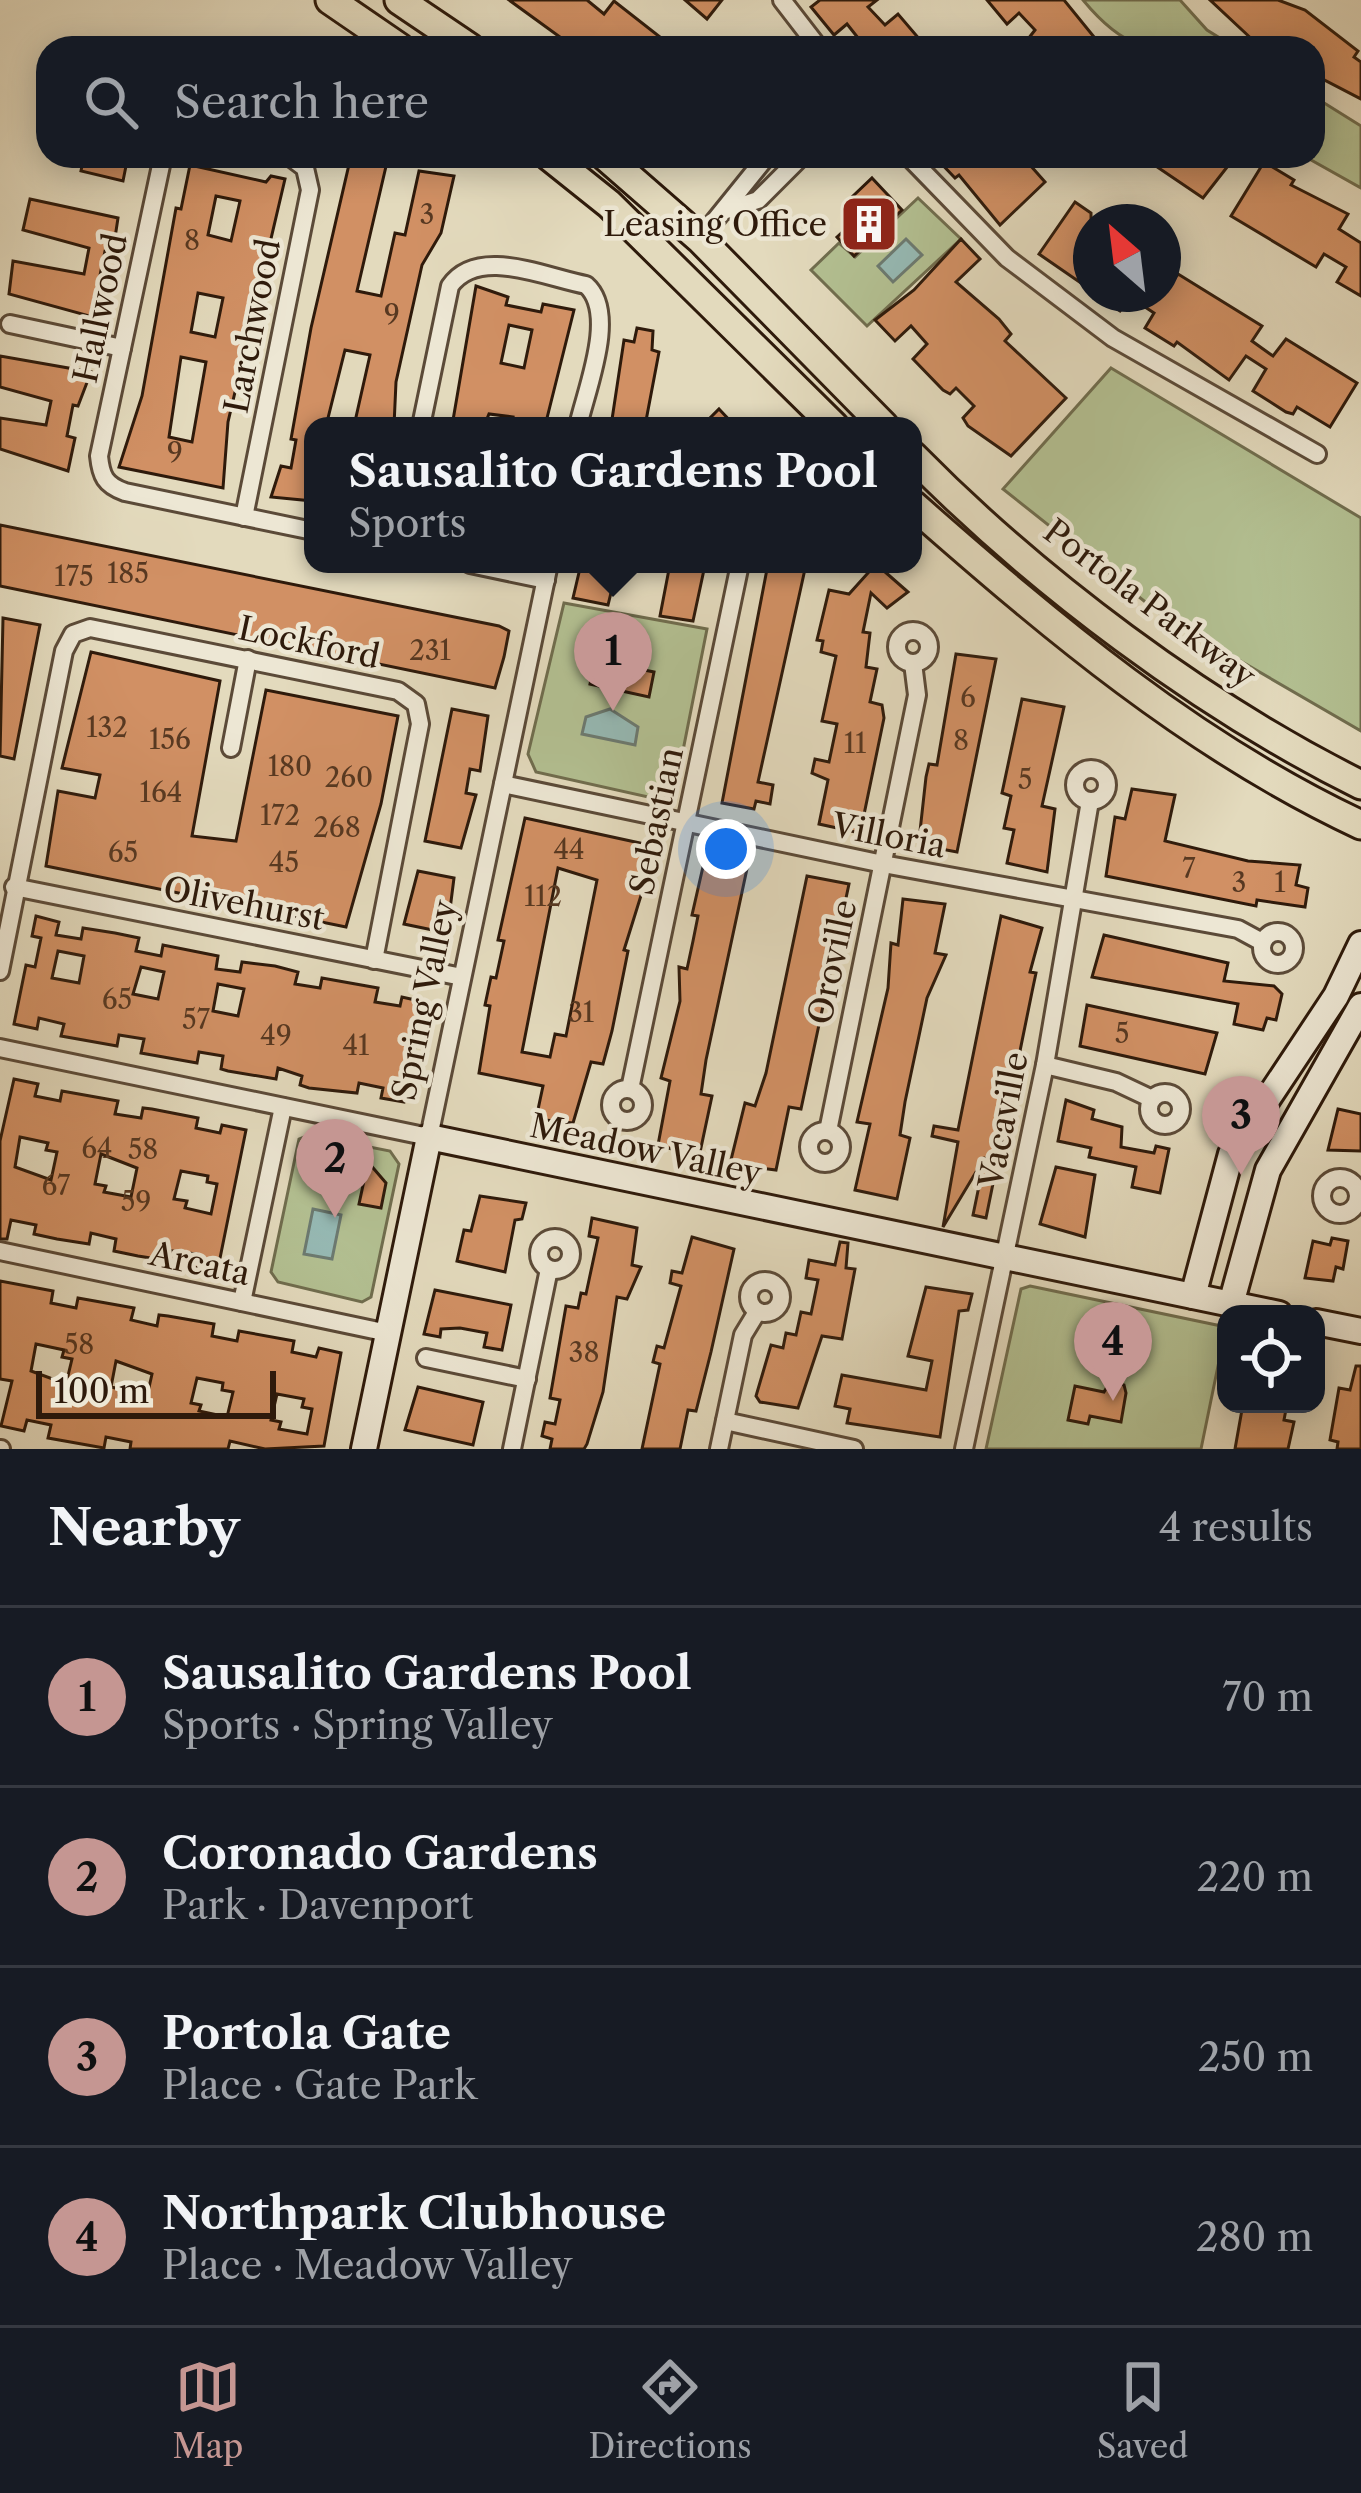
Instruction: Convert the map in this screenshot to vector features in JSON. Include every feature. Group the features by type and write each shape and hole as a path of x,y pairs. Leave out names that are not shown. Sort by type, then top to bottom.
{"main road":[{"path":"330,0 382,36"},
{"path":"399,0 452,36"},
{"path":"564,168 609,204 825,417"},
{"path":"619,168 700,239 875,417"},
{"path":"609,204 639,218 676,248 700,239"},
{"name":"Portola Parkway","path":"922,464 1072,596 1234,711 1361,784"},
{"path":"922,513 1058,632 1190,730 1361,825"}],"street":[{"path":"782,0 810,36"},
{"name":"Hallwood","path":"160,168 99,456 101,472 116,489 244,517"},
{"name":"Larchwood","path":"244,517 310,190 305,168"},
{"path":"700,239 756,168"},
{"path":"727,210 758,200 790,168"},
{"path":"920,168 1007,258 1113,338 1317,454"},
{"path":"423,417 449,286 459,273 485,264 586,285 599,303 600,321 580,417"},
{"path":"10,324 122,348"},
{"path":"244,517 304,529"},
{"name":"Spring Valley","path":"364,1449 547,573"},
{"name":"Sebastian","path":"630,1089 738,573"},
{"name":"Lockford","path":"14,887 64,650 73,634 104,628 398,691 420,712 374,960"},
{"path":"231,748 248,659"},
{"name":"Oroville","path":"828,1131 917,695 913,663"},
{"name":"Villoria","path":"503,784 1075,902 1238,929 1262,942"},
{"name":"Vacaville","path":"964,1449 1045,1065 1090,801"},
{"path":"0,971 14,887"},
{"name":"Olivehurst","path":"14,887 462,977"},
{"path":"1193,1296 1216,1200 1244,1130 1327,1011 1361,944"},
{"path":"1231,1304 1253,1211 1294,1117 1361,1006"},
{"name":"Meadow Valley","path":"0,1048 1236,1305"},
{"path":"1045,1065 1116,1082 1152,1099"},
{"path":"242,1302 283,1107"},
{"path":"1216,1200 1253,1211"},
{"name":"Arcata","path":"0,1251 388,1333"},
{"path":"512,1449 549,1270"},
{"path":"719,1449 743,1334 757,1312"},
{"path":"1325,1324 1361,1331"},
{"path":"426,1358 527,1379"},
{"path":"725,1421 854,1449"}],"green space":[{"path":"1083,0 1180,0 1217,36 1122,36"},
{"path":"1325,104 1361,126 1361,188 1325,168"},
{"path":"918,198 961,239 867,326 811,270 839,243 855,257"},
{"path":"1111,368 1361,518 1361,731 1163,616 1003,489"},
{"path":"564,603 707,629 675,791 657,799 536,772 528,754"},
{"path":"309,1135 390,1151 399,1164 371,1297 362,1302 278,1282 271,1272 299,1139"},
{"path":"1030,1286 1217,1325 1217,1371 1201,1449 986,1449 1021,1289"}],"water":[{"path":"906,239 922,255 893,282 878,266"},
{"path":"610,709 638,727 635,745 582,734 586,717"},
{"path":"313,1209 341,1215 332,1259 304,1254"}],"building":[{"path":"509,0 587,0 604,14 614,1 659,36 558,36"},
{"path":"685,0 722,0 707,19"},
{"path":"820,0 877,0 868,7 885,25 898,14 917,36 856,36 847,24 834,35 811,7"},
{"path":"987,0 1064,0 1093,36 1030,36 1035,30 1019,13 1007,24"},
{"path":"1210,0 1278,0 1305,10 1358,51 1354,57 1361,62 1361,99 1325,80 1325,36 1249,36"},
{"path":"82,168 126,168 123,181"},
{"path":"189,168 266,182 271,176 285,179 228,422 223,488 119,467 142,396 176,208 181,209","holes":["216,196 240,201 231,241 208,235","198,293 223,298 215,337 191,332","181,357 206,362 192,442 169,437"]},
{"path":"348,168 386,168 357,291 381,296 395,233 405,235 419,171 454,176 441,233 422,265 396,382 394,417 356,417 370,355 345,350 328,417 304,417 304,500 271,497 281,466 291,468 296,440 291,439"},
{"path":"945,168 1033,168 1045,182 1000,225 959,175 955,178"},
{"path":"1159,168 1226,168 1203,198"},
{"path":"1260,168 1274,168 1294,180 1291,185 1348,214 1339,229 1361,243 1361,296 1337,282 1346,267 1324,254 1316,267 1231,216"},
{"name":"Leasing Office","path":"872,178 902,210 854,256 837,237 866,210 853,196"},
{"path":"30,199 118,218 113,251 105,251 98,285 107,286 100,319 9,294 13,261 84,274 89,248 23,230"},
{"path":"1073,205 1073,278 1039,254"},
{"path":"961,239 980,259 956,282 999,319 1011,334 1005,341 1066,398 1011,456 968,426 963,418 974,406 956,388 950,394 943,390 913,359 927,344 911,326 895,341 875,320 914,290"},
{"path":"1181,276 1262,326 1252,341 1273,356 1286,339 1357,383 1330,427 1297,407 1293,414 1286,412 1253,391 1266,369 1246,356 1229,380 1177,342 1174,346 1145,328 1154,313 1181,312"},
{"path":"476,286 508,297 506,305 541,312 543,304 574,310 547,417 454,417","holes":["509,325 532,330 524,368 501,363"]},
{"path":"637,328 653,331 652,350 659,352 647,417 612,417 624,340 634,342"},
{"path":"0,356 91,372 78,406 73,405 67,436 75,438 68,471 0,449 0,418 46,425 51,401 0,387"},
{"path":"0,525 499,626 509,631 495,688 0,586"},
{"path":"579,573 616,573 608,605 573,598"},
{"path":"668,573 703,573 693,621 660,616"},
{"path":"766,573 804,573 758,782 773,785 770,804 756,801 754,809 722,803"},
{"path":"868,573 886,573 908,592 887,608 871,593 863,632 870,633 866,667 877,669 870,702 882,705 884,718 861,829 855,832 819,824 828,780 812,773 815,759 829,762 837,724 822,721 836,656 821,652 823,641 817,640 829,590 849,594"},
{"path":"3,618 40,625 14,759 0,756"},
{"path":"91,652 220,681 192,836 236,841 266,690 398,716 381,804 346,927 46,866 58,791 95,798 100,775 62,768"},
{"path":"956,654 996,659 957,852 920,845 926,777 929,764 937,765"},
{"path":"595,660 654,672 649,697 590,684"},
{"path":"1022,699 1064,707 1042,806 1055,809 1047,872 1007,863 1014,830 1004,828 1011,796 1002,793"},
{"path":"452,709 488,716 480,771 470,769 466,793 476,795 461,848 425,841"},
{"path":"1132,789 1175,795 1165,841 1248,861 1300,865 1296,885 1308,888 1305,907 1257,900 1256,906 1106,876 1115,817 1125,819"},
{"path":"525,818 649,845 603,1064 591,1062 573,1123 536,1119 543,1086 479,1073 490,1006 485,1005 504,941 498,940","holes":["558,868 597,880 566,1036 555,1034 550,1057 522,1052"]},
{"path":"705,858 748,864 706,1060 701,1094 712,1096 699,1157 658,1145 670,1081 661,1078 680,1001 679,967 687,969 698,916 692,915"},
{"path":"418,871 454,878 447,933 404,924"},
{"path":"807,876 849,884 801,1109 789,1107 776,1170 730,1164 745,1103 755,1106 766,1073"},
{"path":"903,899 945,904 935,953 946,955 927,998 905,1102 900,1135 910,1138 897,1199 855,1190 870,1124 857,1122 888,988 891,943 898,945"},
{"path":"36,916 59,922 56,935 81,939 83,928 115,933 139,938 136,951 161,956 163,945 218,956 216,969 240,972 242,962 275,966 298,972 295,984 320,988 322,978 378,988 375,1002 400,1006 402,997 424,1002 404,1102 381,1098 383,1088 359,1083 357,1093 309,1088 300,1085 302,1076 278,1068 276,1079 228,1071 221,1069 223,1056 199,1052 197,1063 141,1053 144,1039 119,1035 117,1046 61,1036 64,1024 39,1018 37,1029 14,1024 26,965 35,967 41,938 32,936","holes":["58,951 84,956 79,983 52,978","141,967 164,972 158,999 133,994","218,984 244,989 238,1016 213,1011"]},
{"path":"1001,916 1042,928 1030,972 1036,973 986,1218 973,1215 985,1157 943,1227 958,1142 932,1136 934,1126 958,1130"},
{"path":"1104,935 1228,963 1224,981 1274,986 1282,994 1276,1020 1267,1018 1263,1030 1234,1024 1238,1004 1092,977"},
{"path":"1087,1005 1217,1033 1205,1074 1080,1046"},
{"path":"14,1079 38,1084 35,1096 60,1101 62,1091 118,1101 115,1114 141,1118 143,1108 152,1109 198,1118 196,1128 220,1133 222,1125 246,1130 217,1273 194,1267 197,1254 172,1251 170,1261 138,1256 114,1251 116,1239 91,1233 89,1244 57,1239 34,1234 36,1225 11,1220 7,1239 0,1239 0,1141","holes":["20,1137 48,1143 46,1150 57,1152 51,1180 15,1167","101,1154 137,1168 131,1197 104,1192 106,1186 95,1184","181,1171 208,1176 207,1182 217,1184 211,1214 185,1208 187,1201 174,1199"]},
{"path":"1066,1100 1094,1110 1092,1119 1122,1127 1121,1147 1154,1153 1156,1146 1169,1149 1160,1193 1132,1187 1136,1167 1089,1157 1091,1148 1058,1141"},
{"path":"1338,1109 1361,1114 1361,1151 1328,1150"},
{"path":"340,1151 366,1156 361,1178 336,1172"},
{"path":"368,1162 386,1183 381,1208 359,1204"},
{"path":"1056,1167 1095,1175 1085,1237 1040,1224"},
{"path":"480,1196 526,1203 522,1219 515,1220 505,1272 457,1261 464,1230 471,1231"},
{"path":"592,1218 637,1228 632,1265 641,1267 627,1299 617,1297 603,1392 587,1444 584,1449 550,1449 552,1439 542,1436 545,1422 555,1424 560,1400 550,1398 566,1306 578,1308 581,1293 586,1294 598,1238 589,1236"},
{"path":"692,1237 734,1249 711,1352 696,1411 688,1410 680,1449 642,1449 660,1364 653,1362 657,1346 664,1348 681,1286 670,1283 672,1271 682,1273"},
{"path":"1332,1238 1348,1241 1343,1269 1336,1267 1333,1281 1305,1278 1313,1241 1330,1245"},
{"path":"840,1242 848,1243 846,1268 855,1269 842,1339 822,1336 798,1408 760,1402 756,1396 771,1345 783,1348 786,1333 796,1335 801,1312 811,1314 818,1280 806,1278 809,1260 835,1265"},
{"path":"0,1281 53,1291 51,1303 76,1308 78,1298 134,1308 131,1320 157,1326 159,1315 168,1316 214,1324 212,1336 237,1341 239,1331 294,1341 292,1352 316,1357 319,1348 341,1353 324,1446 265,1449 230,1441 228,1449 130,1449 131,1442 106,1437 104,1448 48,1438 51,1425 27,1420 24,1431 1,1426 12,1381 0,1379","holes":["36,1344 64,1350 62,1357 72,1359 66,1384 31,1371","116,1361 152,1374 146,1401 119,1395 120,1389 111,1387","197,1378 223,1383 222,1390 233,1392 227,1417 199,1411 201,1405 191,1403","277,1394 304,1399 302,1407 312,1409 307,1434 279,1429 281,1422 271,1420"]},
{"path":"926,1287 972,1294 968,1310 959,1311 940,1437 847,1423 850,1409 835,1406 842,1375 926,1390 932,1361 908,1356"},
{"path":"435,1290 511,1305 502,1350 484,1347 487,1333 460,1328 441,1329 440,1337 424,1334"},
{"path":"1356,1366 1361,1366 1361,1449 1337,1449 1338,1442 1330,1440 1339,1388 1350,1390"},
{"path":"1110,1382 1124,1385 1121,1422 1090,1416 1088,1424 1068,1420 1075,1386 1104,1392"},
{"path":"418,1387 483,1402 473,1445 405,1430"},
{"path":"1241,1413 1285,1413 1284,1420 1294,1422 1288,1449 1235,1449"}],"place":[{"name":"Leasing Office","path":"869,224"},
{"name":"Sausalito Gardens Pool","path":"613,711"},
{"name":"Portola Gate","path":"1241,1175"},
{"name":"Coronado Gardens","path":"335,1218"},
{"name":"Northpark Clubhouse","path":"1113,1401"}]}
